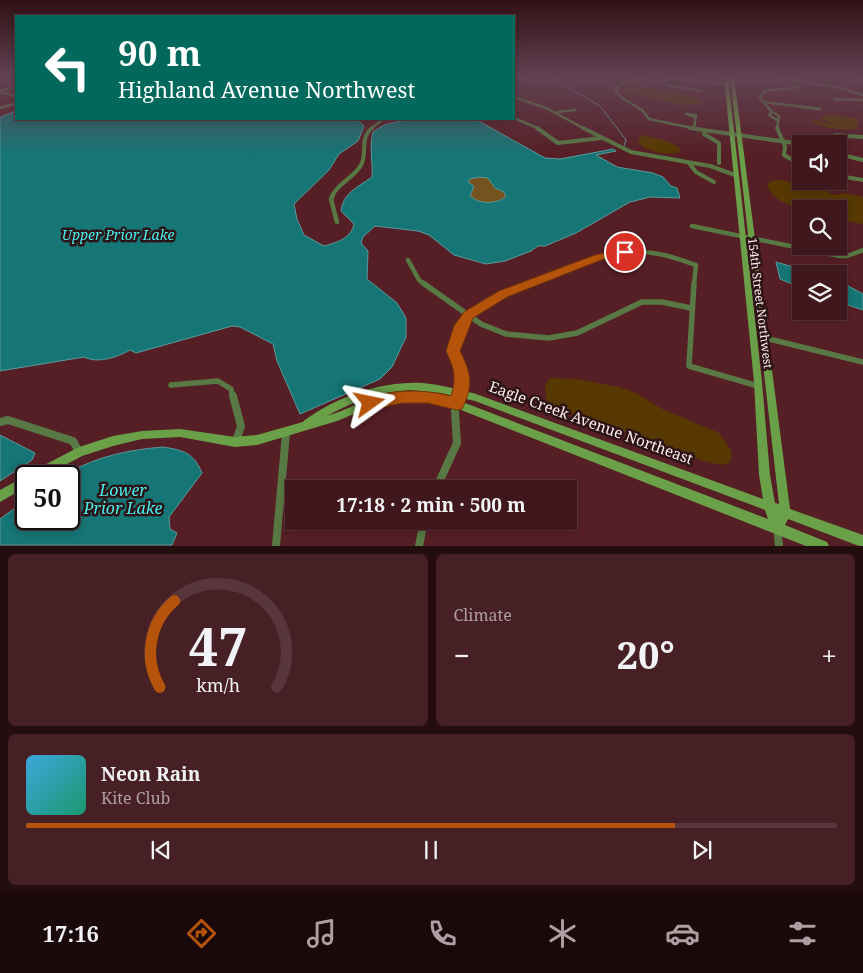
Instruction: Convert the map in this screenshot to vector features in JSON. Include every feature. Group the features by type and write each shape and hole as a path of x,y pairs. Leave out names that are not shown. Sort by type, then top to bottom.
{"street":[{"path":"530,102 557,112 638,154 739,172 740,183 746,194"},
{"path":"630,102 642,110 649,119 705,131 792,142"},
{"name":"154th Street Northwest","path":"729,102 734,172 748,238 765,338 785,512"},
{"name":"154th Street Northwest","path":"735,102 746,194 758,386 768,505 777,528 779,546"},
{"path":"762,102 772,112 769,115 777,120 776,127 785,146 783,152 786,158 792,161"},
{"path":"766,102 816,110 820,109 816,107 801,107"},
{"path":"0,108 14,104"},
{"path":"557,112 576,110"},
{"path":"694,129 695,117"},
{"path":"515,118 541,130 558,142 602,137"},
{"path":"337,222 331,199 334,192 361,166 364,154 363,145 368,131 383,120"},
{"path":"705,131 704,134 719,143 719,163"},
{"path":"847,136 863,137"},
{"path":"847,156 863,160"},
{"path":"689,163 690,168 714,182"},
{"path":"847,177 863,180"},
{"path":"692,226 839,256 863,250"},
{"path":"440,480 456,443 458,398 463,384 462,369 453,351 461,326 468,315 503,294 598,257 613,253 637,252 659,254 696,265 690,308 689,366 758,386"},
{"path":"408,260 419,280 481,324 506,334 549,338 577,333 642,302 662,302 690,308"},
{"path":"765,338 863,362"},
{"path":"172,385 218,381 231,389 241,426 235,442"},
{"name":"Eagle Creek Avenue Northeast","path":"55,465 79,452 113,441 164,433 192,434 235,442 257,440 286,433 370,403 402,396 458,398 768,505 863,541"},
{"name":"Eagle Creek Avenue Northeast","path":"458,398 823,546"},
{"path":"0,422 8,420 73,441 79,452"},
{"path":"276,546 286,433"},
{"path":"0,496 15,487"},
{"path":"777,528 785,512"},
{"path":"419,546 422,530"}],"shaded area":[{"path":"669,102 704,104 680,105"},
{"path":"834,115 859,119 856,125 858,128 847,130 833,128 819,125 810,119 834,125 819,117"},
{"path":"642,135 665,140 679,147 680,152 663,153 645,148 638,141"},
{"path":"488,178 495,188 504,192 506,197 488,202 474,199 470,196 474,186 468,182 469,179"},
{"path":"771,181 792,182 792,190 826,190 832,195 845,193 863,197 863,224 847,221 847,200 792,200 792,205 772,194 767,185"},
{"path":"550,378 575,379 619,387 636,393 660,408 719,433 730,449 732,457 729,463 721,465 701,460 561,410 546,399 545,386"}],"water":[{"name":"Upper Prior Lake","path":"15,111 15,120 358,120 364,126 358,141 339,154 329,170 294,204 297,219 304,235 324,246 343,239 353,229 354,224 341,211 342,205 348,195 372,177 371,143 373,132 384,125 404,120 477,120 545,158 560,159 613,149 616,151 596,155 617,167 653,173 663,177 671,186 677,188 680,198 650,197 630,202 576,233 545,246 538,246 531,251 505,261 486,264 454,255 429,235 418,231 375,226 363,237 361,243 368,251 367,279 397,303 406,318 406,337 392,367 380,379 300,414 277,361 273,344 240,327 232,326 136,353 130,350 108,359 95,360 84,357 0,371 0,117","holes":["479,177 488,178 495,188 504,192 506,197 497,201 483,202 470,196 474,186 468,182 470,179"]},
{"path":"776,262 792,267 792,284 780,279"},
{"path":"847,285 863,294 863,310 847,305"},
{"path":"0,435 35,453 32,460 24,465 15,465 15,471 0,481"},
{"name":"Lower Prior Lake","path":"163,447 182,451 195,461 202,473 169,517 170,529 177,533 172,545 0,545 0,519 15,508 15,530 80,530 80,467 99,459 137,450"}],"waterway":[{"path":"594,102 600,106 626,140 624,146"}],"route":[{"path":"370,403 402,396 428,397 457,404 463,384 462,369 453,351 461,326 468,315 503,294 598,257 625,252"}]}
